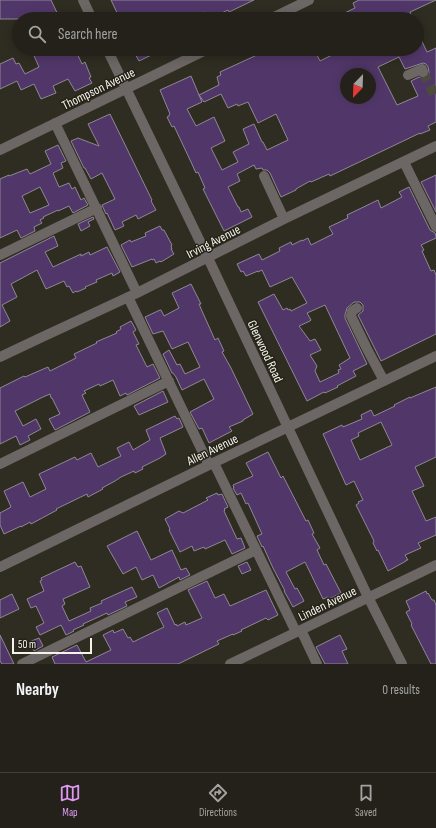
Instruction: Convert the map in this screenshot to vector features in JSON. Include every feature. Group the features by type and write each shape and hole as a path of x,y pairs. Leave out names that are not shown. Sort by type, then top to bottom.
{"street":[{"path":"83,0 89,12"},
{"path":"285,12 310,0"},
{"name":"Glenwood Road","path":"110,56 208,258 368,597 402,664"},
{"name":"Thompson Avenue","path":"0,150 193,56"},
{"path":"408,75 422,69 423,72"},
{"path":"55,123 97,208 169,381 256,550 317,664"},
{"name":"Irving Avenue","path":"0,357 133,295 284,219 436,146"},
{"path":"404,162 436,227"},
{"path":"264,176 284,219"},
{"path":"0,255 97,208"},
{"path":"357,308 352,311 351,316 366,350 384,381"},
{"name":"Allen Avenue","path":"0,567 436,356"},
{"path":"0,464 169,381"},
{"path":"22,664 256,550"},
{"name":"Linden Avenue","path":"230,664 436,565"}],"building":[{"path":"0,0 51,0 57,12 12,12 12,19 0,19"},
{"path":"111,0 254,0 229,12 228,10 224,12 117,12"},
{"path":"359,0 436,0 410,12 347,12 355,8 353,3"},
{"path":"424,46 427,52 436,48 436,122 428,126 430,130 420,133 330,176 329,174 311,182 310,181 281,197 270,173 262,168 256,169 254,165 237,174 240,181 228,187 241,212 248,209 252,217 224,231 203,189 205,188 198,172 196,173 174,126 172,127 167,117 170,114 160,90 191,76 199,95 219,85 217,77 221,75 220,72 255,56 318,56 320,61 330,56 424,56","holes":["399,57 405,69 423,63 428,67 428,76 425,78 419,77 411,81 418,96 397,105 378,67","221,94 228,108 237,104 238,106 248,102 258,123 276,114 288,140 267,150 254,124 243,129 249,144 233,152 238,162 222,170 211,148 225,141 214,117 196,126 187,109 202,102 199,95 204,102"]},
{"path":"34,56 78,56 82,64 85,62 91,77 89,78 92,83 75,91 68,79 53,86 56,93 41,99 34,84 21,90 17,81 0,89 0,64 13,58 16,64 19,63 25,74 39,67"},
{"path":"136,56 149,56 139,61"},
{"path":"110,114 156,210 138,219 136,215 122,222 124,226 115,230 102,205 115,199 102,173 91,179 71,141 78,138 99,146 88,124"},
{"path":"58,145 66,161 61,163 63,168 53,173 59,187 69,183 72,189 75,187 81,200 84,198 88,205 73,213 69,206 43,217 44,218 40,220 42,223 34,227 35,231 21,238 17,230 0,238 0,179 27,169 30,174 51,164 45,151","holes":["40,187 49,205 30,213 22,196"]},
{"path":"436,175 436,212 421,182"},
{"path":"409,187 430,230 435,233 436,236 436,238 421,245 424,250 422,251 431,271 434,270 436,275 436,334 381,361 358,315 363,311 363,305 360,302 354,302 347,308 345,318 367,364 353,371 356,376 337,386 338,387 325,393 324,392 307,401 258,302 274,294 283,310 287,308 291,311 307,303 292,277 270,287 262,270 246,276 243,271 241,272 237,264 259,254 262,260 280,251 279,248 291,242 292,245 308,238 311,245 333,234 329,227 348,218 347,215 378,200 381,208 402,197 399,192","holes":["325,305 350,358 339,365 341,369 338,370 339,373 320,382 315,371 317,366 310,355 321,350 315,339 310,341 299,326 311,320 307,313"]},
{"path":"93,217 94,219 88,222 90,226 81,231 78,224"},
{"path":"160,226 162,230 164,230 172,245 171,249 174,254 161,262 156,263 154,259 152,259 132,267 121,245 130,240 131,242 146,236 145,233"},
{"path":"54,236 58,246 45,252 53,267 81,254 81,256 89,252 90,255 107,247 120,272 113,276 112,273 96,280 97,282 73,293 64,281 46,289 37,270 11,284 17,297 2,305 10,321 0,327 0,263"},
{"path":"191,284 201,304 199,304 215,340 218,338 224,351 222,352 253,414 243,421 229,427 232,431 209,443 202,428 199,429 190,412 214,399 204,379 182,390 163,354 169,350 177,365 180,364 185,374 200,367 188,342 172,349 163,331 153,334 145,317 160,310 164,316 179,308 172,293"},
{"path":"131,321 136,330 133,332 139,344 136,345 147,367 153,364 160,378 127,395 126,393 120,396 113,380 100,386 99,384 84,391 86,393 82,395 90,412 55,430 49,419 60,414 50,394 15,411 23,426 36,419 41,429 28,436 30,440 20,445 16,436 0,444 0,388 24,376 25,377 48,367 50,371 76,358 74,354 117,333 116,332 121,329 120,327"},
{"path":"436,387 436,457 415,467 424,486 412,491 426,521 436,517 436,535 418,543 421,548 405,555 408,560 388,571 373,543 374,541 356,505 359,503 358,502 363,500 354,481 346,485 323,434 342,425 343,427 362,419 361,415 371,410 374,416","holes":["381,422 392,445 360,460 351,440 359,436 358,433"]},
{"path":"163,391 168,402 139,415 134,406"},
{"path":"175,416 177,419 179,418 183,427 160,438 166,454 142,467 143,469 121,477 88,497 87,494 56,509 57,510 31,524 30,522 4,534 0,525 0,513 11,507 4,491 23,482 30,497 46,489 39,474 75,457 77,460 91,453 98,467 121,456 117,448 129,442 133,450 150,440 146,430"},
{"path":"268,452 281,478 283,476 306,521 308,520 314,533 312,534 320,548 317,550 341,593 329,599 328,597 323,599 305,562 286,572 295,589 297,588 304,601 293,607 257,536 262,534 248,503 246,504 241,493 237,495 233,488 233,485 253,476 246,463"},
{"path":"217,493 218,495 222,494 228,507 224,509 224,511 237,539 241,538 245,548 232,554 225,540 205,549 204,547 194,551 192,546 180,552 165,519 179,511 183,513 208,500 206,498"},
{"path":"137,531 151,560 172,550 181,570 186,568 190,575 180,580 179,577 159,588 153,575 142,580 136,567 123,574 107,546"},
{"path":"75,562 78,567 81,566 90,587 63,599 65,604 62,606 69,621 91,611 90,608 102,603 101,601 132,587 137,597 125,602 127,606 83,624 84,625 66,635 61,625 40,635 36,627 44,623 36,606 31,608 27,599 44,591 40,581 42,580 41,578"},
{"path":"247,562 251,570 242,574 238,566"},
{"path":"207,581 215,598 224,594 230,606 266,590 278,615 268,620 266,618 241,630 242,631 217,641 219,644 178,664 55,664 52,657 77,645 86,662 111,650 103,635 113,630 114,633 123,629 128,638 130,637 133,642 164,627 157,613 167,608 175,625 176,624 177,626 185,622 186,625 202,618 188,590"},
{"path":"426,591 432,600 434,600 436,605 436,664 431,664 406,612 410,610 406,601"},
{"path":"12,594 19,609 0,618 0,600"},
{"path":"0,635 14,664 2,664 0,661"},
{"path":"340,635 347,649 342,651 348,664 325,664 316,647"},
{"path":"39,638 43,646 34,651 29,642"}],"tunnel":[{"path":"423,72 436,98"}]}
